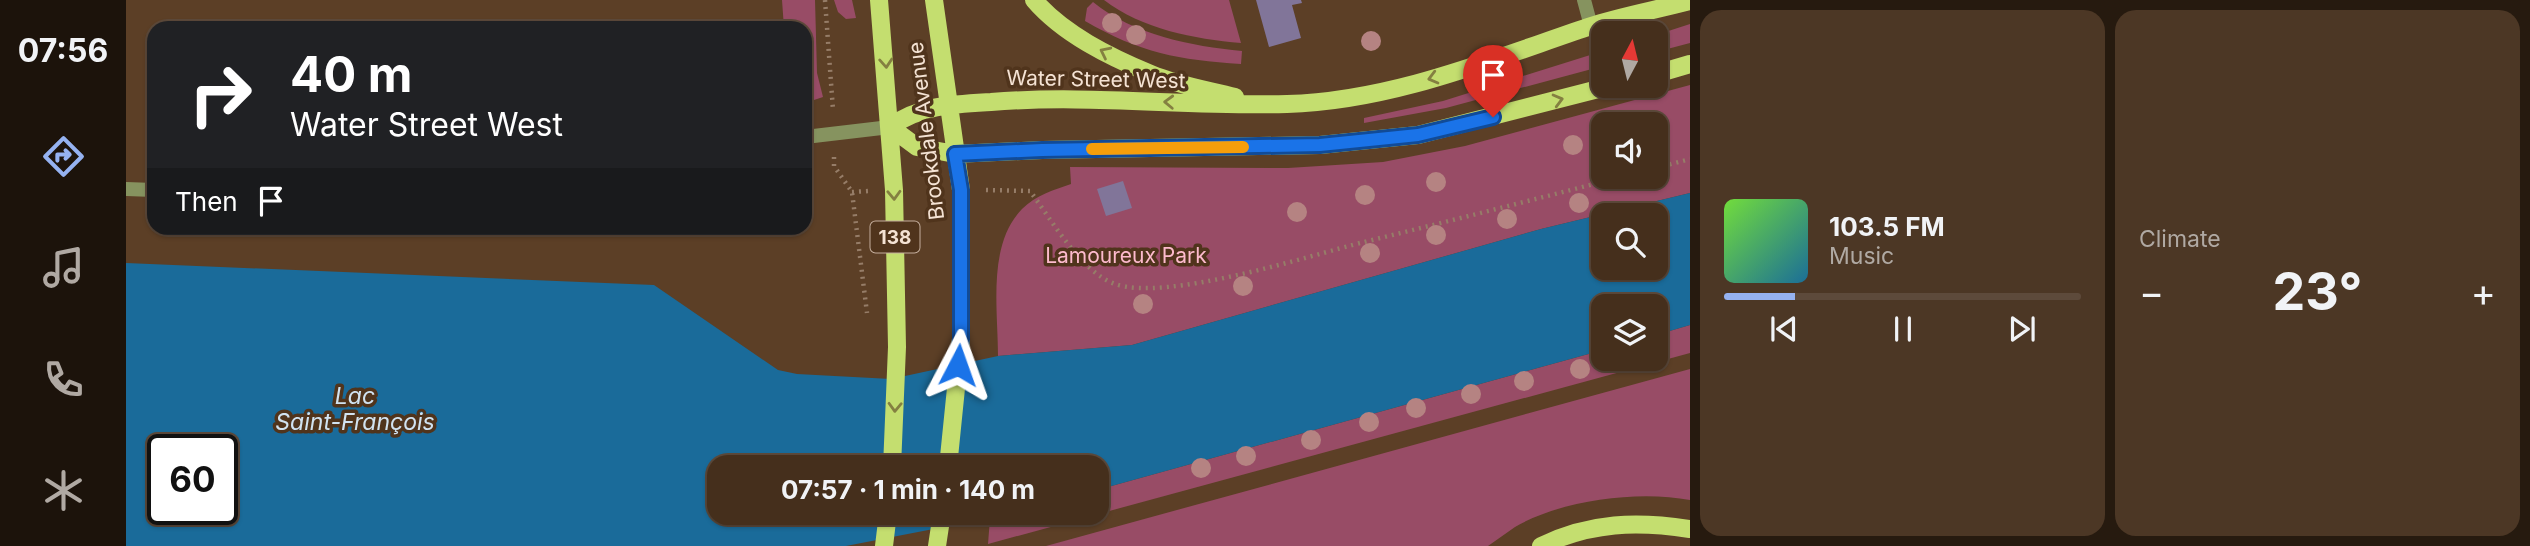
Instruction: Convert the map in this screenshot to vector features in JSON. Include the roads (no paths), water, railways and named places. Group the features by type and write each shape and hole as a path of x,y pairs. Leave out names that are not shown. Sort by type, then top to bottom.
{"main road":[{"name":"Brookdale Avenue","path":"879,0 894,190 897,347 892,455"},
{"name":"Brookdale Avenue","path":"934,0 961,190 961,339 949,455"},
{"name":"Water Street West","path":"1611,21 1690,1"},
{"path":"1038,3 1085,42 1153,75 1262,104"},
{"name":"Water Street West","path":"890,127 912,113 948,105 1041,98 1262,104 1341,100 1448,74 1591,26"},
{"path":"1668,70 1690,64"},
{"path":"890,127 917,147 955,154 1320,145 1418,135 1591,91"},
{"path":"1541,546 1585,530 1626,523 1690,528"},
{"path":"884,546 887,525"},
{"path":"937,546 940,525"}],"street":[{"path":"1584,0 1591,26"},
{"path":"812,136 890,127"},
{"path":"126,189 147,190"}],"water":[{"name":"Lac Saint-François","path":"1690,193 1690,325 1668,331 1668,294 1591,294 1591,353 1109,487 1109,455 707,455 707,525 954,525 846,546 126,546 126,263 654,285 778,370 797,374 891,379 998,356 1132,345 1591,217 1591,280 1668,280 1668,203 1649,203"}],"park label":[{"name":"Lamoureux Park","path":"1126,255"}]}
